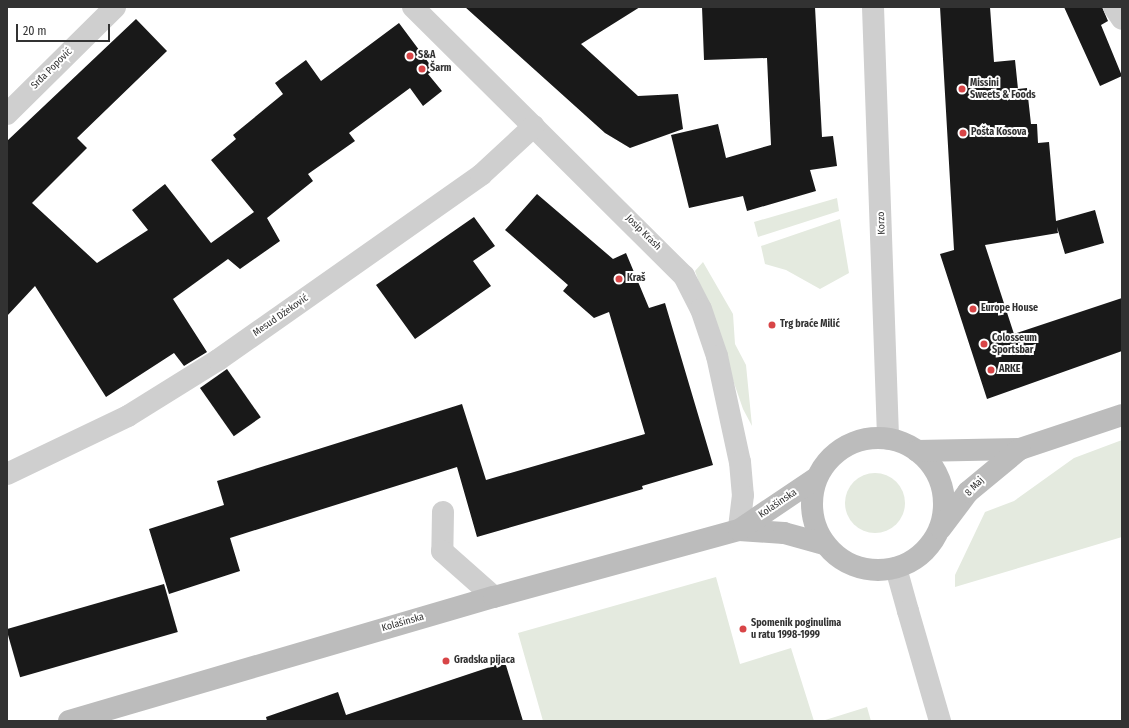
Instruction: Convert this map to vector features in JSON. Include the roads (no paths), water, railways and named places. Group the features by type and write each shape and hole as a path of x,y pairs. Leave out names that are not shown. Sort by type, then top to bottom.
{"main road":[{"name":"8 Maj","path":"917,451 1020,449 1122,415"},
{"path":"871,438 888,439 917,451 933,467 942,488 944,511 938,533 920,555 896,568 880,571 859,568 836,556 824,544 812,512 812,494 816,478 838,451 871,438"},
{"name":"8 Maj","path":"938,533 968,492 1020,449"},
{"name":"Kolašinska","path":"69,721 494,597 739,530 816,478"},
{"name":"Kolašinska","path":"739,530 784,533 824,544"}],"street":[{"name":"Srđa Popović","path":"7,114 115,7"},
{"name":"Josip Krash","path":"413,7 664,253 684,276 701,309 717,356 740,462 743,495 739,530"},
{"name":"Korzo","path":"873,7 888,439"},
{"path":"1114,7 1122,19"},
{"name":"Mesud Džeković","path":"7,474 128,416 218,360 481,175 534,126"},
{"path":"443,512 442,551 494,597"},
{"path":"896,568 940,721"}],"place":[{"name":"S&A","path":"410,56"},
{"name":"Šarm","path":"422,69"},
{"name":"Missini Sweets & Foods","path":"962,89"},
{"name":"Pošta Kosova","path":"963,133"},
{"name":"Kraš","path":"619,279"},
{"name":"Europe House","path":"973,309"},
{"name":"Trg braće Milić","path":"772,325"},
{"name":"Colosseum Sportsbar","path":"984,344"},
{"name":"ARKE","path":"991,370"},
{"name":"Spomenik poginulima u ratu 1998-1999","path":"743,629"},
{"name":"Gradska pijaca","path":"446,661"}]}
